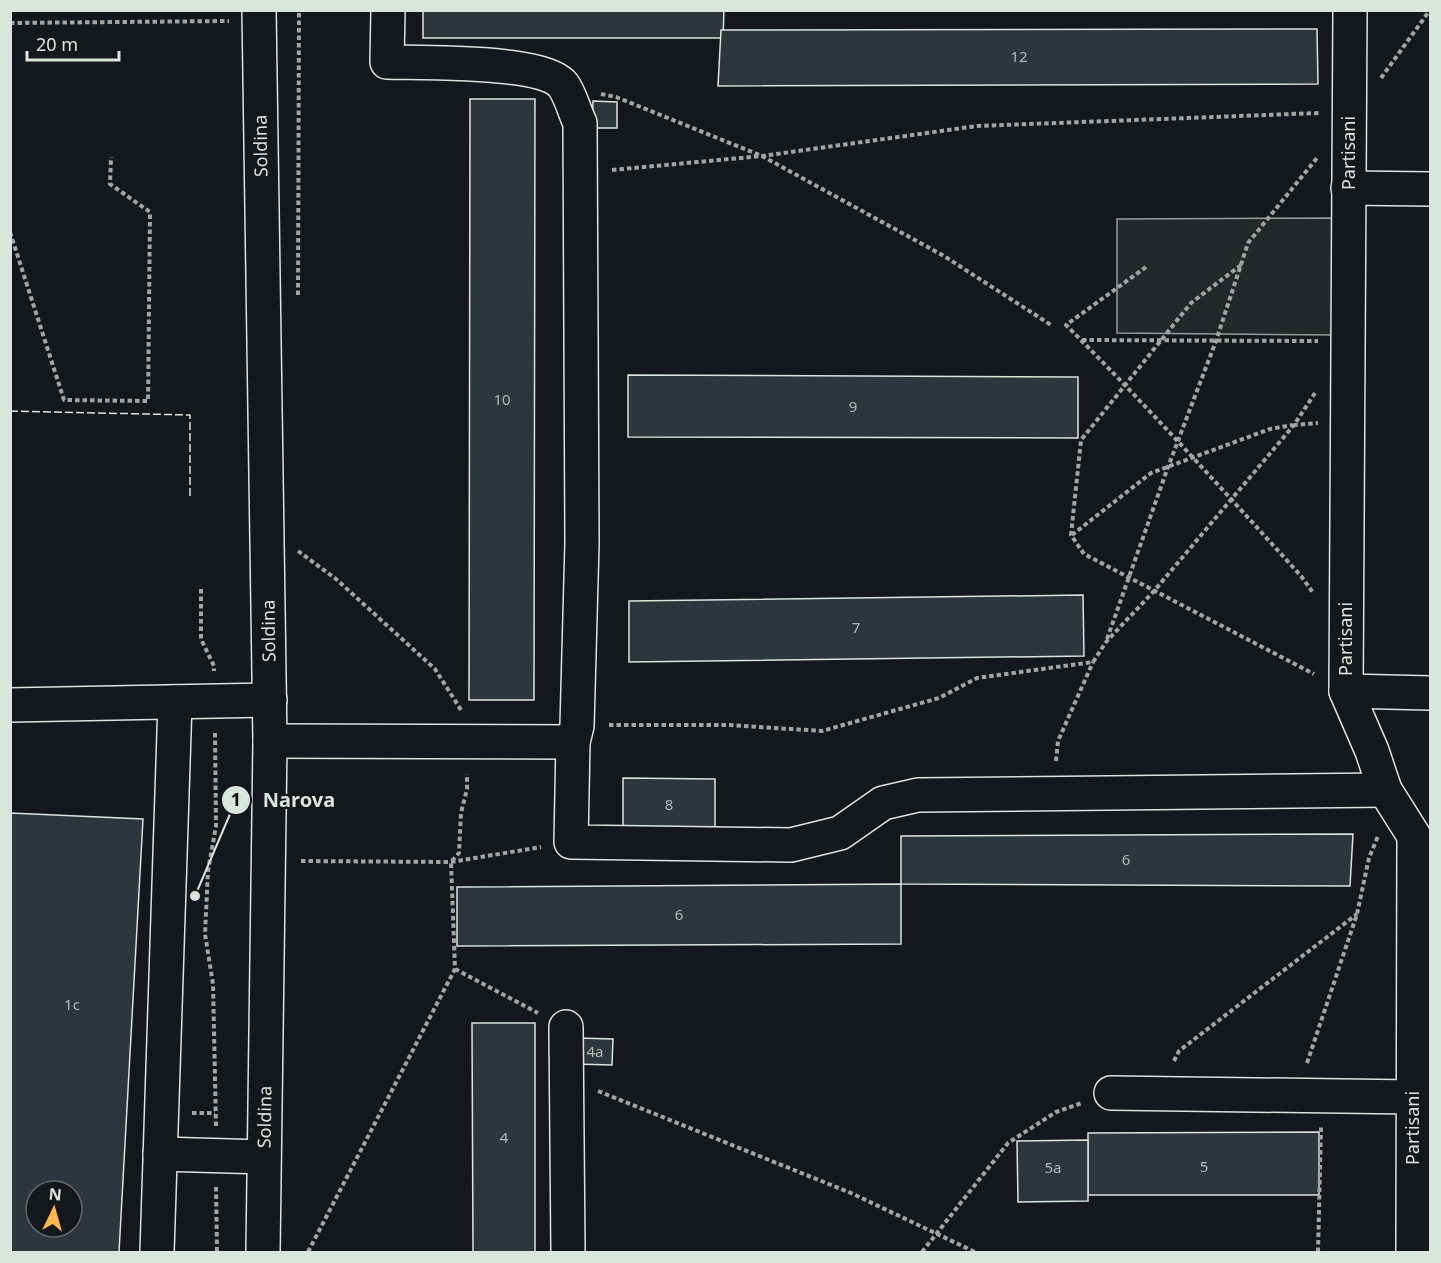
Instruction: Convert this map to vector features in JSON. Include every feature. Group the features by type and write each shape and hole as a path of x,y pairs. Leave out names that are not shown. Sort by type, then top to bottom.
{"street":[{"path":"388,10 387,62 511,66 539,73 562,84 580,123 582,543 572,842 791,845 840,833 883,803 918,795 1389,796"},
{"name":"Partisani","path":"1350,10 1346,691 1389,796 1414,836 1419,1118 1413,1252"},
{"name":"Soldina","path":"260,16 270,700 263,1252"},
{"path":"1348,188 1431,189"},
{"path":"1346,691 1431,693"},
{"path":"10,705 270,700"},
{"path":"157,1252 175,702"},
{"path":"270,741 467,741 575,734"},
{"path":"566,1027 568,1252"},
{"path":"1111,1093 1309,1096 1419,1118"},
{"path":"160,1154 264,1156"}],"path":[{"path":"1106,642 1168,467 1216,341 1248,243 1387,71 1431,10"},
{"path":"10,23 260,16 299,20"},
{"path":"562,84 616,97 762,156 944,256 1051,325"},
{"path":"581,173 762,156 977,126 1324,113 1349,118"},
{"path":"10,232 64,400 147,401 150,212 110,184 111,157"},
{"path":"1241,265 1191,303 1081,440 1071,535 1084,554 1346,691"},
{"path":"1146,267 1066,324 1126,385 1301,576 1346,638"},
{"path":"1082,340 1348,342"},
{"path":"1054,794 1058,741 1093,662 1106,642 1154,591 1294,424 1270,429 1151,473 1071,535"},
{"path":"298,551 336,579 435,669 463,714 467,741 467,789 460,813 459,853 451,862 455,969 308,1252"},
{"path":"201,589 201,639 214,666 215,701 216,826 208,872 205,934 213,984 217,1252"},
{"path":"575,734 729,724 822,731 939,698 977,678 1093,662"},
{"path":"1318,1252 1309,1096 1357,914 1369,858 1389,796"},
{"path":"297,861 451,862 572,842"},
{"path":"1156,1094 1179,1051 1357,914"},
{"path":"455,969 566,1027"},
{"path":"567,1078 851,1194 975,1252"},
{"path":"922,1252 1008,1143 1056,1112 1111,1093"}],"shaded area":[{"path":"1335,218 1337,335 1117,333 1117,219"}],"building":[{"path":"423,10 724,10 723,38 423,38"},
{"path":"1317,29 1318,84 718,86 721,30"},
{"path":"470,99 535,99 534,700 469,700"},
{"path":"593,101 617,102 617,128 592,128"},
{"path":"628,375 1078,377 1078,438 628,437"},
{"path":"1083,595 1084,656 629,662 629,601"},
{"path":"623,778 715,779 715,831 623,831"},
{"path":"10,813 143,819 119,1252 10,1252"},
{"path":"1353,834 1350,886 901,884 901,836"},
{"path":"901,884 901,944 457,946 457,887"},
{"path":"472,1023 535,1023 535,1252 473,1252"},
{"path":"578,1038 613,1039 612,1065 576,1064"},
{"path":"1319,1132 1319,1195 1088,1195 1088,1133"},
{"path":"1088,1140 1088,1201 1018,1202 1017,1141"}],"fence":[{"path":"10,411 190,415 190,499"}],"place":[{"name":"Narova","path":"195,896"}]}
